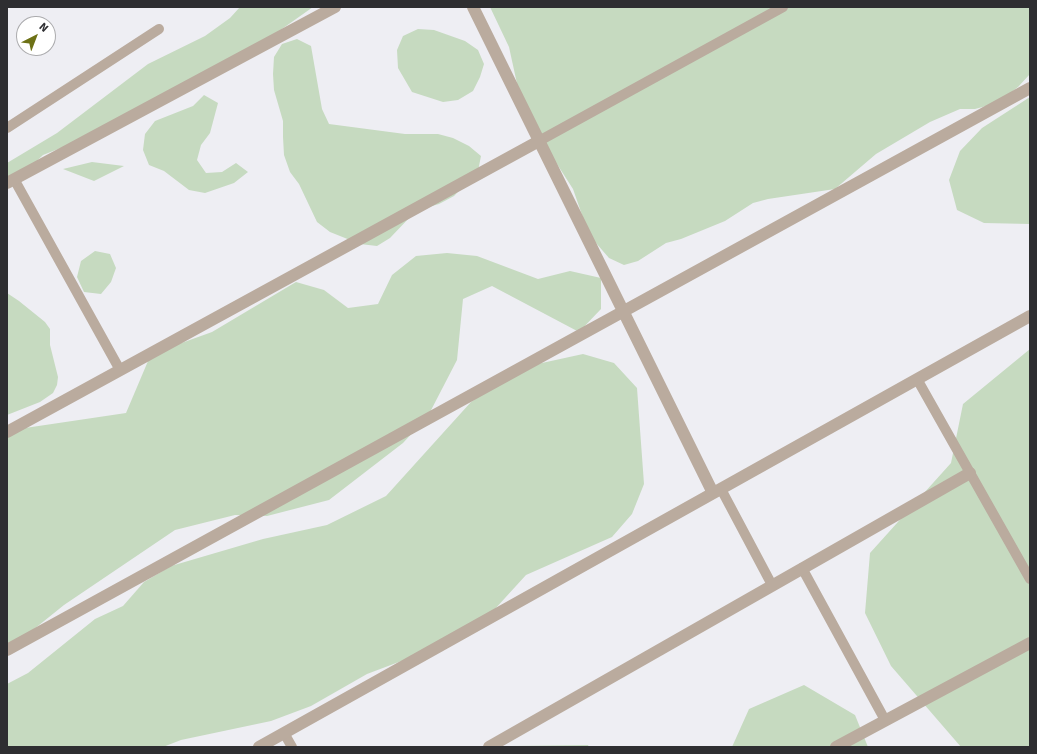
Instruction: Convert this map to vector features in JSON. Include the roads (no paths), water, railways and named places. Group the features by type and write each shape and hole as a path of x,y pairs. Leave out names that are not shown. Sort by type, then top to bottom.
{"street":[{"path":"11,181 336,7"},
{"path":"473,7 623,311 717,491"},
{"path":"7,650 1030,88"},
{"path":"7,432 539,141"},
{"path":"259,747 1030,316"},
{"path":"489,747 970,472"},
{"path":"836,747 1030,643"}],"lane":[{"path":"539,141 783,7"},
{"path":"7,128 159,29"},
{"path":"11,181 120,370"},
{"path":"917,379 1030,579"},
{"path":"717,491 772,585"},
{"path":"802,568 885,720"},
{"path":"284,733 292,747"}]}
